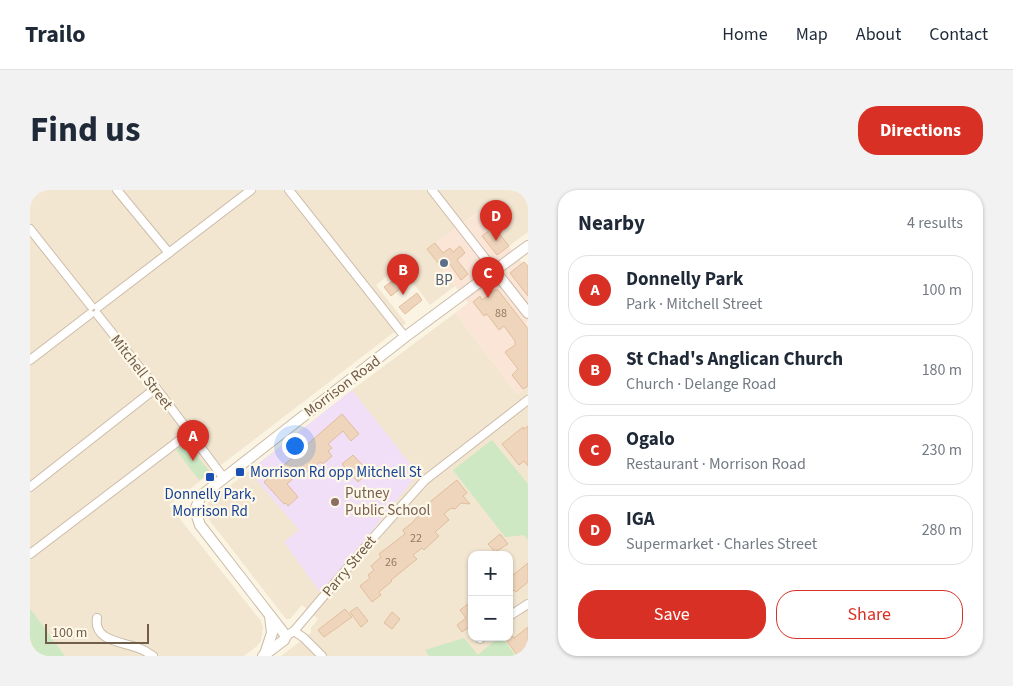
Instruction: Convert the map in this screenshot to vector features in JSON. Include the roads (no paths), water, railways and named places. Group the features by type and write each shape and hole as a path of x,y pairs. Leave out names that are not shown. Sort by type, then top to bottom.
{"street":[{"path":"117,190 169,253"},
{"path":"30,360 251,190"},
{"path":"289,190 405,337"},
{"path":"432,190 528,313"},
{"name":"Mitchell Street","path":"30,229 224,477"},
{"name":"Morrison Road","path":"290,634 270,616 197,520 195,510 201,496 405,337 528,246"},
{"path":"30,487 156,388"},
{"name":"Parry Street","path":"290,634 425,480 528,400"},
{"path":"30,554 189,433"},
{"path":"513,613 528,604"},
{"path":"264,655 272,633 270,616"},
{"path":"97,618 96,625 100,633 114,641 140,648 153,656"},
{"path":"264,655 290,634 304,638 322,656"}],"place":[{"name":"IGA","path":"496,241"},
{"name":"BP","path":"444,263"},
{"name":"St Chad's Anglican Church","path":"403,295"},
{"name":"Ogalo","path":"488,298"},
{"name":"Donnelly Park","path":"193,461"},
{"name":"Morrison Rd opp Mitchell St","path":"240,472"},
{"name":"Donnelly Park, Morrison Rd","path":"210,477"},
{"name":"Putney Public School","path":"335,502"}]}
